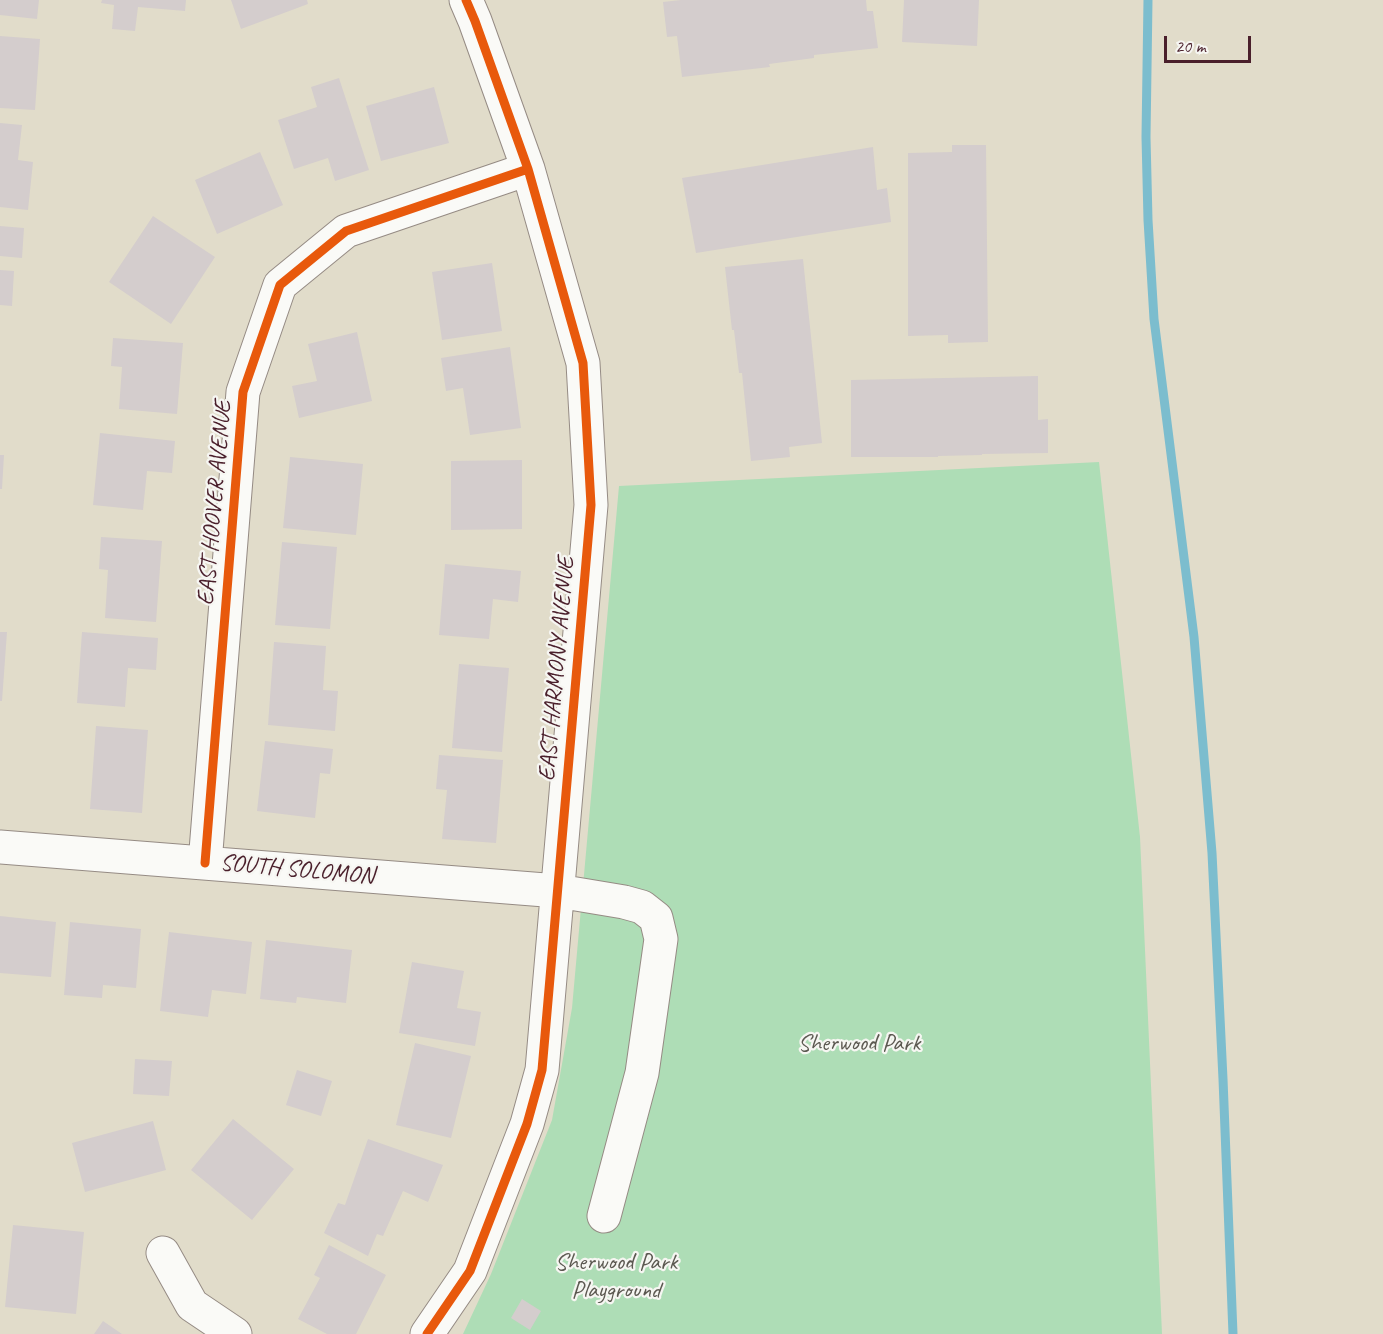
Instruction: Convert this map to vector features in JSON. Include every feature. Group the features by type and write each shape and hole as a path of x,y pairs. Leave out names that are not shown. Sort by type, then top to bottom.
{"street":[{"name":"EAST HARMONY AVENUE","path":"427,1334 470,1271 527,1124 542,1070 591,487 583,363 528,169 476,21 466,0"},
{"name":"EAST HOOVER AVENUE","path":"205,863 243,392 280,285 346,231 528,169"},
{"name":"SOUTH SOLOMON","path":"0,847 558,891 642,907 656,918 661,939 642,1073 604,1216"},
{"path":"163,1253 192,1305 235,1334"}],"green space":[{"name":"Sherwood Park","path":"1099,462 1140,837 1162,1334 463,1334 491,1274 552,1120 572,1008 619,486"}],"building":[{"path":"0,0 39,0 37,19 0,15"},
{"path":"102,0 186,0 185,11 138,7 135,31 112,29 114,5 101,3"},
{"path":"231,0 307,0 308,4 241,29"},
{"path":"681,0 866,0 867,11 873,11 878,48 814,55 814,58 769,64 770,67 682,77 677,36 667,37 663,2"},
{"path":"904,0 979,0 977,46 902,42"},
{"path":"0,36 40,39 35,110 0,108"},
{"path":"339,78 369,170 335,181 328,158 294,169 278,120 317,107 311,87"},
{"path":"434,87 449,143 381,161 366,106"},
{"path":"0,123 22,125 18,160 33,162 28,210 0,207"},
{"path":"952,145 986,145 988,342 948,343 948,335 908,336 908,153 952,152"},
{"path":"873,147 877,190 887,188 891,222 696,253 682,178"},
{"path":"260,152 283,205 217,234 195,180"},
{"path":"153,216 215,257 171,324 109,282"},
{"path":"0,226 24,228 22,258 0,256"},
{"path":"803,259 822,443 789,447 790,457 751,461 742,373 739,373 734,330 732,330 725,267"},
{"path":"492,263 502,331 442,340 432,272"},
{"path":"0,270 14,271 12,306 0,305"},
{"path":"357,332 372,401 299,418 292,386 317,381 308,344"},
{"path":"113,338 183,343 177,414 119,409 122,367 111,366"},
{"path":"510,347 521,428 470,435 463,388 446,391 441,358"},
{"path":"1038,376 1038,420 1048,419 1048,453 851,457 851,380"},
{"path":"100,433 175,441 172,473 147,471 143,510 93,505"},
{"path":"0,455 4,455 2,489 0,489"},
{"path":"290,457 363,464 356,535 283,528"},
{"path":"522,460 522,529 451,530 451,461"},
{"path":"101,537 162,541 156,622 105,618 108,570 99,569"},
{"path":"282,542 337,547 330,629 275,625"},
{"path":"445,564 521,571 518,602 493,599 489,639 439,635"},
{"path":"0,632 7,632 2,701 0,701"},
{"path":"82,632 158,638 156,670 128,668 125,707 77,703"},
{"path":"274,642 326,646 323,690 338,691 335,731 268,725"},
{"path":"459,664 509,668 502,752 452,748"},
{"path":"96,726 148,730 142,813 90,809"},
{"path":"265,741 333,749 330,774 320,773 315,818 257,811"},
{"path":"439,755 503,760 496,843 442,839 447,790 436,789"},
{"path":"0,916 56,922 51,977 0,973"},
{"path":"70,922 141,929 136,988 103,985 102,998 64,995"},
{"path":"169,932 252,942 246,994 212,990 208,1017 160,1011"},
{"path":"266,940 352,950 346,1003 297,997 296,1003 260,999"},
{"path":"412,962 464,971 457,1008 481,1012 475,1046 399,1033"},
{"path":"415,1043 471,1056 451,1138 396,1125"},
{"path":"135,1059 172,1061 169,1096 133,1094"},
{"path":"297,1070 332,1081 321,1116 286,1105"},
{"path":"233,1119 294,1169 252,1220 191,1170"},
{"path":"153,1121 166,1170 85,1192 72,1143"},
{"path":"368,1139 443,1165 428,1202 403,1191 383,1236 377,1234 368,1256 324,1233 338,1203 345,1205"},
{"path":"13,1225 84,1232 76,1314 5,1307"},
{"path":"329,1245 386,1275 356,1334 327,1334 298,1319 320,1278 314,1275"},
{"path":"522,1299 541,1311 530,1330 511,1318"},
{"path":"103,1321 122,1334 94,1334"}],"waterway":[{"path":"1148,0 1146,137 1154,319 1194,637 1212,853 1233,1334"}],"cycle path":[{"path":"427,1334 470,1271 527,1124 542,1070 591,505 583,363 528,169 466,0"},
{"path":"205,863 243,392 280,285 346,231 528,169"}],"park label":[{"name":"Sherwood Park Playground","path":"616,1277"}]}
